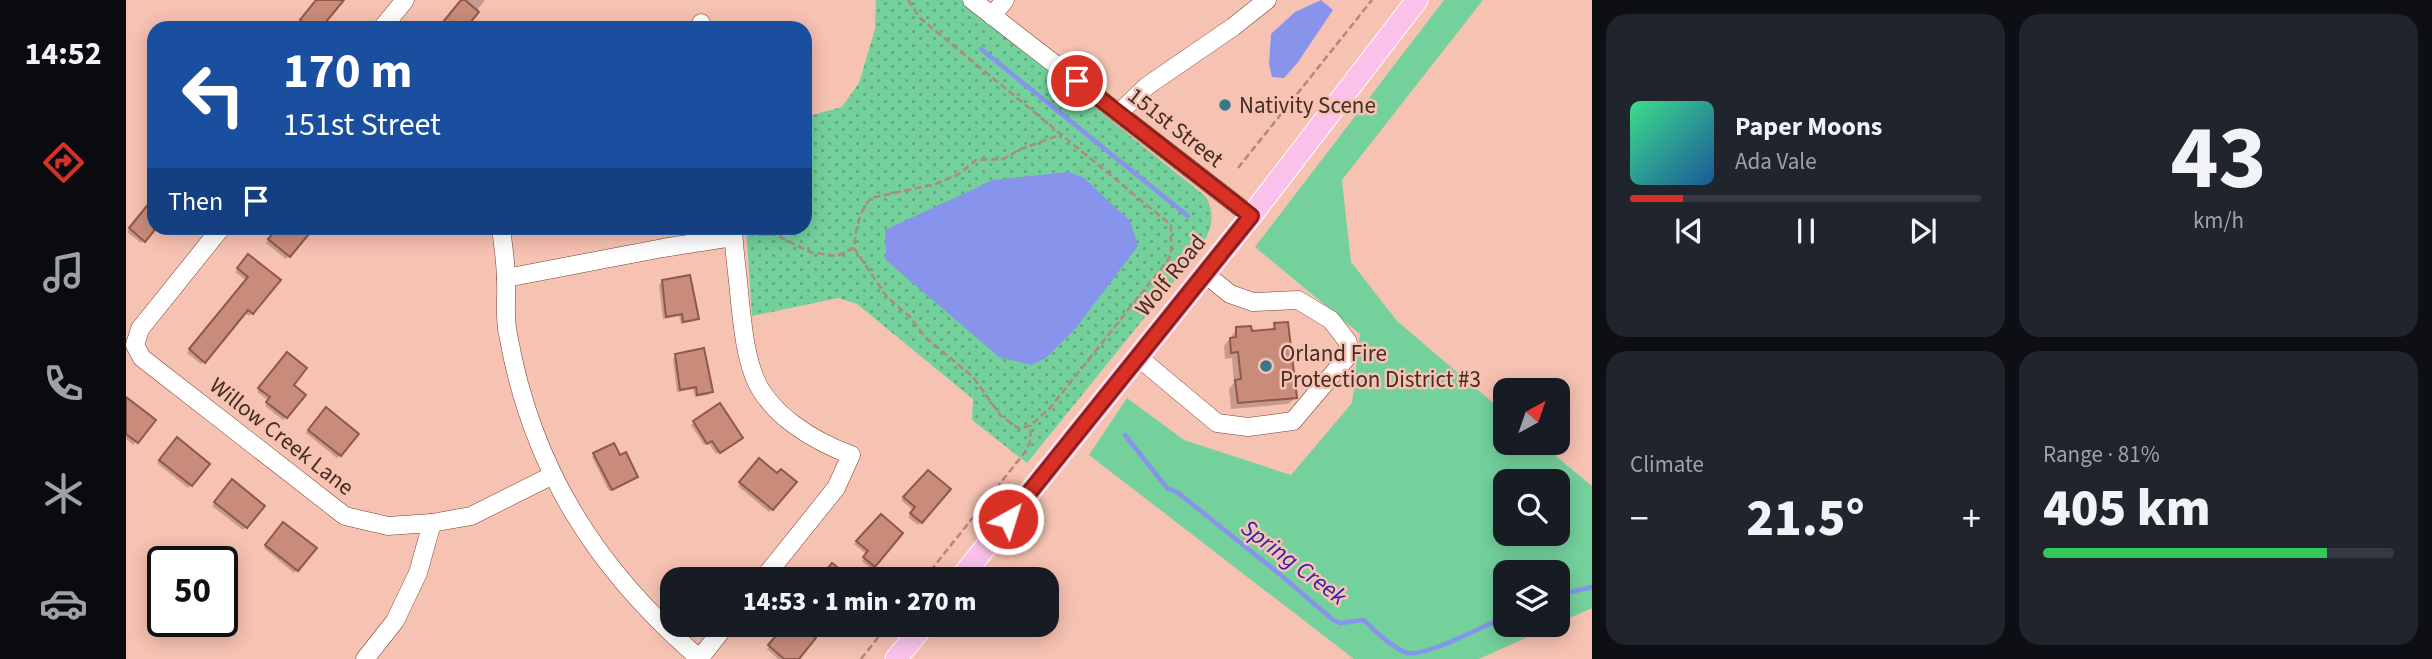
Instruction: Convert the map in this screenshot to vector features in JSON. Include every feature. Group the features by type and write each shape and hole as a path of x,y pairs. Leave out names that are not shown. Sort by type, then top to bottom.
{"main road":[{"name":"Wolf Road","path":"970,567 1251,216 1417,0"},
{"path":"896,659 914,637"}],"street":[{"path":"388,21 405,0"},
{"name":"151st Street","path":"972,0 1251,216"},
{"path":"992,16 1005,0"},
{"path":"1119,113 1147,86 1233,27 1267,0"},
{"name":"Willow Creek Lane","path":"215,235 139,329 135,345 142,358 345,516 388,526 432,523 471,516 551,476"},
{"path":"502,235 507,332 526,411 551,476 611,568 656,620 699,659 716,637"},
{"path":"506,278 724,235"},
{"path":"733,235 744,337 755,378 766,398 796,426 823,444 851,455 836,488 773,567"},
{"path":"1138,357 1217,423 1248,426 1293,421 1348,356 1348,342 1331,320 1298,300 1254,302 1230,293 1204,273"},
{"path":"365,659 395,621 418,573 432,523"}],"path":[{"path":"908,0 920,18 1062,134 1171,225 1171,254 1070,383 1031,425 1020,429 1001,416 973,377 925,337 910,317 887,297 854,248 860,215 871,198 936,184 959,174 976,160 1003,159 1021,149 1062,134"},
{"path":"1238,168 1372,0"},
{"path":"776,235 810,252 836,256 854,248"},
{"path":"934,567 1025,452 1030,442 1031,425"},
{"path":"862,659 879,637"}],"green space":[{"path":"876,0 961,0 1205,196 1209,203 1211,223 1200,249 1027,463 972,420 973,399 857,304 838,298 752,316 746,235 812,235 812,115 842,107 859,83 875,29"},
{"path":"1444,0 1483,0 1342,180 1351,262 1397,321 1493,403 1493,455 1555,455 1592,486 1592,608 1570,618 1570,560 1493,560 1493,637 1528,637 1479,659 1354,659 1089,455 1127,398 1184,440 1291,475 1352,403 1360,334 1255,247"}],"water":[{"path":"1321,0 1333,10 1284,78 1272,77 1269,64 1271,34 1295,12"},
{"path":"1069,172 1084,178 1130,221 1138,246 1076,328 1046,358 1031,365 999,357 886,260 885,230 993,180"}],"building":[{"path":"316,0 344,0 327,21 300,20"},
{"path":"461,0 465,0 479,12 472,21 444,21"},
{"path":"147,206 147,235 151,235 145,242 129,228"},
{"path":"271,235 308,235 290,257 268,239"},
{"path":"248,254 281,280 253,314 248,310 205,363 189,349 248,277 237,268"},
{"path":"690,275 699,319 683,322 682,314 666,317 662,280"},
{"name":"Orland Fire Protection District #3","path":"1288,322 1297,398 1238,403 1235,380 1241,379 1238,352 1231,353 1230,338 1236,337 1236,327 1251,326 1252,331 1275,329 1274,323"},
{"path":"704,348 713,392 697,395 696,387 680,390 675,354"},
{"path":"287,352 307,368 294,385 306,395 287,418 266,402 270,397 258,388"},
{"path":"126,397 156,420 138,443 126,434"},
{"path":"720,403 743,438 720,453 712,441 707,444 693,421"},
{"path":"326,407 359,434 341,456 308,430"},
{"path":"177,437 210,464 192,486 159,460"},
{"path":"614,443 620,455 626,452 638,477 612,490 593,453"},
{"path":"759,458 777,473 781,469 797,482 773,510 739,482"},
{"path":"928,470 951,489 922,523 910,513 915,507 903,497"},
{"path":"232,479 265,506 247,528 214,502"},
{"path":"881,514 903,533 875,567 863,557 868,551 856,541"},
{"path":"283,522 317,548 298,571 265,545"},
{"path":"775,637 816,638 799,659 784,659 768,645"}],"waterway":[{"name":"Spring Creek","path":"981,49 1188,216"},
{"name":"Spring Creek","path":"1125,435 1167,488 1177,492 1333,620 1340,623 1364,620 1378,634 1408,653 1428,650 1493,622"},
{"name":"Spring Creek","path":"1570,592 1592,587"}],"place":[{"name":"Nativity Scene","path":"1225,105"},
{"name":"Orland Fire Protection District #3","path":"1266,366"}],"route":[{"path":"1008,519 1251,216 1077,81"}]}
